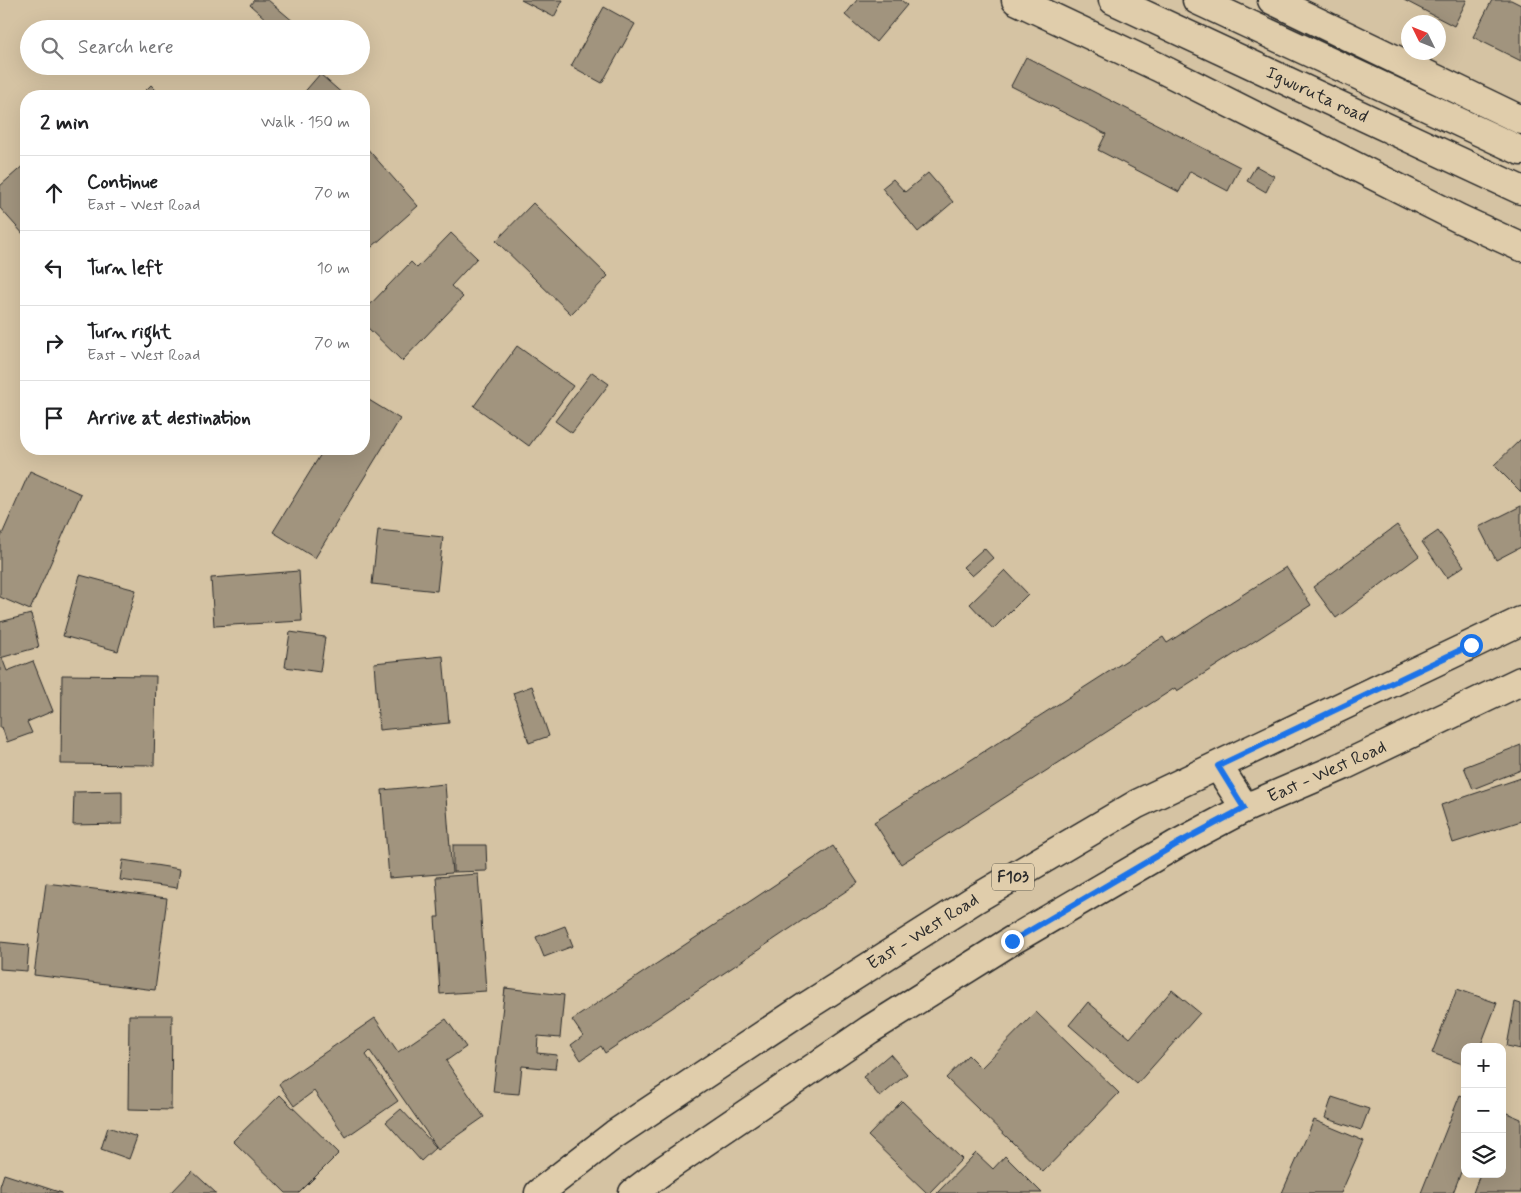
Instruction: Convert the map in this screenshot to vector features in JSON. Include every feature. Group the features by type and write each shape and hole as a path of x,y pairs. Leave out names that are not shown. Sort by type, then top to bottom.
{"main road":[{"path":"1016,0 1158,67 1521,248"},
{"name":"Igwuruta road","path":"1113,0 1521,190"},
{"name":"Igwuruta road","path":"1197,0 1521,151"},
{"path":"1272,0 1521,120"},
{"name":"East - West Road","path":"539,1193 615,1134 807,1006 974,900 1137,804 1521,621"},
{"name":"East - West Road","path":"633,1193 869,1030 1028,931 1177,844 1244,808 1343,766 1521,681"},
{"path":"1218,766 1244,808"}],"building":[{"path":"254,0 268,0 292,20 267,20 250,5"},
{"path":"521,0 563,0 554,17"},
{"path":"857,0 901,0 907,5 876,42 845,15"},
{"path":"1404,0 1467,0 1454,26 1446,22 1446,15 1433,15"},
{"path":"1492,0 1511,0 1521,5 1521,61 1473,37"},
{"path":"604,7 635,24 602,83 571,66"},
{"path":"1026,57 1240,167 1228,191 1190,171 1179,192 1098,150 1106,134 1011,86"},
{"path":"321,75 338,90 306,90"},
{"path":"151,85 156,90 146,90"},
{"path":"370,152 418,206 370,249"},
{"path":"1256,166 1274,176 1266,192 1247,181"},
{"path":"20,168 20,230 0,208 0,186"},
{"path":"928,173 953,202 918,232 882,188 893,179 905,192"},
{"path":"533,203 608,276 571,314 496,241"},
{"path":"451,233 477,258 451,286 463,297 402,361 370,330 370,305 411,262 417,268"},
{"path":"517,346 573,386 529,446 474,406"},
{"path":"592,372 609,384 572,433 555,421"},
{"path":"370,401 400,419 315,558 273,532 320,455 370,455"},
{"path":"1521,439 1521,492 1494,465"},
{"path":"30,471 81,494 30,610 0,597 0,539"},
{"path":"1521,506 1521,547 1496,560 1479,527"},
{"path":"1397,525 1419,556 1336,618 1313,587"},
{"path":"378,530 443,537 437,591 372,584"},
{"path":"1438,531 1464,566 1447,578 1422,542"},
{"path":"984,548 993,558 972,576 963,567"},
{"path":"1286,567 1311,605 1177,691 1175,688 901,864 874,822 1163,637 1167,643"},
{"path":"1005,570 1028,594 993,629 970,604"},
{"path":"299,571 302,621 214,626 211,578"},
{"path":"80,575 136,590 118,651 63,636"},
{"path":"31,614 39,647 0,658 0,622"},
{"path":"290,632 325,637 320,672 285,667"},
{"path":"443,656 449,723 379,730 374,663"},
{"path":"2,658 7,671 33,661 53,711 27,722 32,733 7,742 2,727 0,728 0,659"},
{"path":"62,675 156,676 154,765 61,764"},
{"path":"532,686 549,736 529,743 513,693"},
{"path":"1521,745 1521,770 1473,789 1464,767"},
{"path":"1521,778 1521,821 1453,843 1441,805"},
{"path":"445,784 452,873 389,878 382,790"},
{"path":"122,791 122,824 73,825 74,792"},
{"path":"453,845 486,845 487,871 453,872"},
{"path":"833,846 858,883 605,1053 601,1046 581,1060 571,1045 583,1036 572,1020"},
{"path":"123,860 180,869 177,888 120,880"},
{"path":"478,874 486,991 440,994 435,917 439,917 436,877"},
{"path":"46,883 167,898 155,990 34,975"},
{"path":"565,926 573,946 544,957 536,937"},
{"path":"0,942 29,945 27,971 0,969"},
{"path":"505,988 564,995 560,1038 538,1036 537,1053 557,1055 555,1069 522,1066 519,1094 493,1092"},
{"path":"1457,989 1497,1003 1482,1043 1461,1043 1461,1064 1432,1053"},
{"path":"1172,990 1200,1013 1137,1084 1069,1025 1088,1002 1130,1038"},
{"path":"1515,1002 1521,1004 1521,1049 1507,1046"},
{"path":"1036,1012 1119,1093 1043,1172 946,1078 968,1055 981,1068"},
{"path":"129,1015 172,1015 171,1110 128,1109"},
{"path":"375,1018 398,1052 446,1019 466,1047 446,1061 484,1117 438,1149 370,1051 366,1055 398,1101 346,1137 314,1091 294,1106 279,1084"},
{"path":"890,1054 907,1074 880,1097 863,1077"},
{"path":"280,1095 339,1153 299,1193 286,1193 233,1141"},
{"path":"1461,1095 1461,1172 1453,1193 1421,1193"},
{"path":"1332,1097 1369,1109 1361,1130 1325,1118"},
{"path":"902,1101 962,1159 929,1193 868,1136"},
{"path":"401,1109 436,1147 421,1161 386,1122"},
{"path":"1506,1113 1521,1119 1521,1193 1473,1193 1479,1178 1506,1178"},
{"path":"1314,1120 1364,1141 1341,1193 1282,1193"},
{"path":"108,1127 137,1137 129,1159 101,1149"},
{"path":"976,1153 993,1169 1005,1156 1042,1193 937,1193"},
{"path":"192,1171 216,1193 171,1193"},
{"path":"4,1174 62,1193 0,1193"}],"route":[{"path":"1012,941 1177,844 1244,808 1218,766 1471,645"}]}
